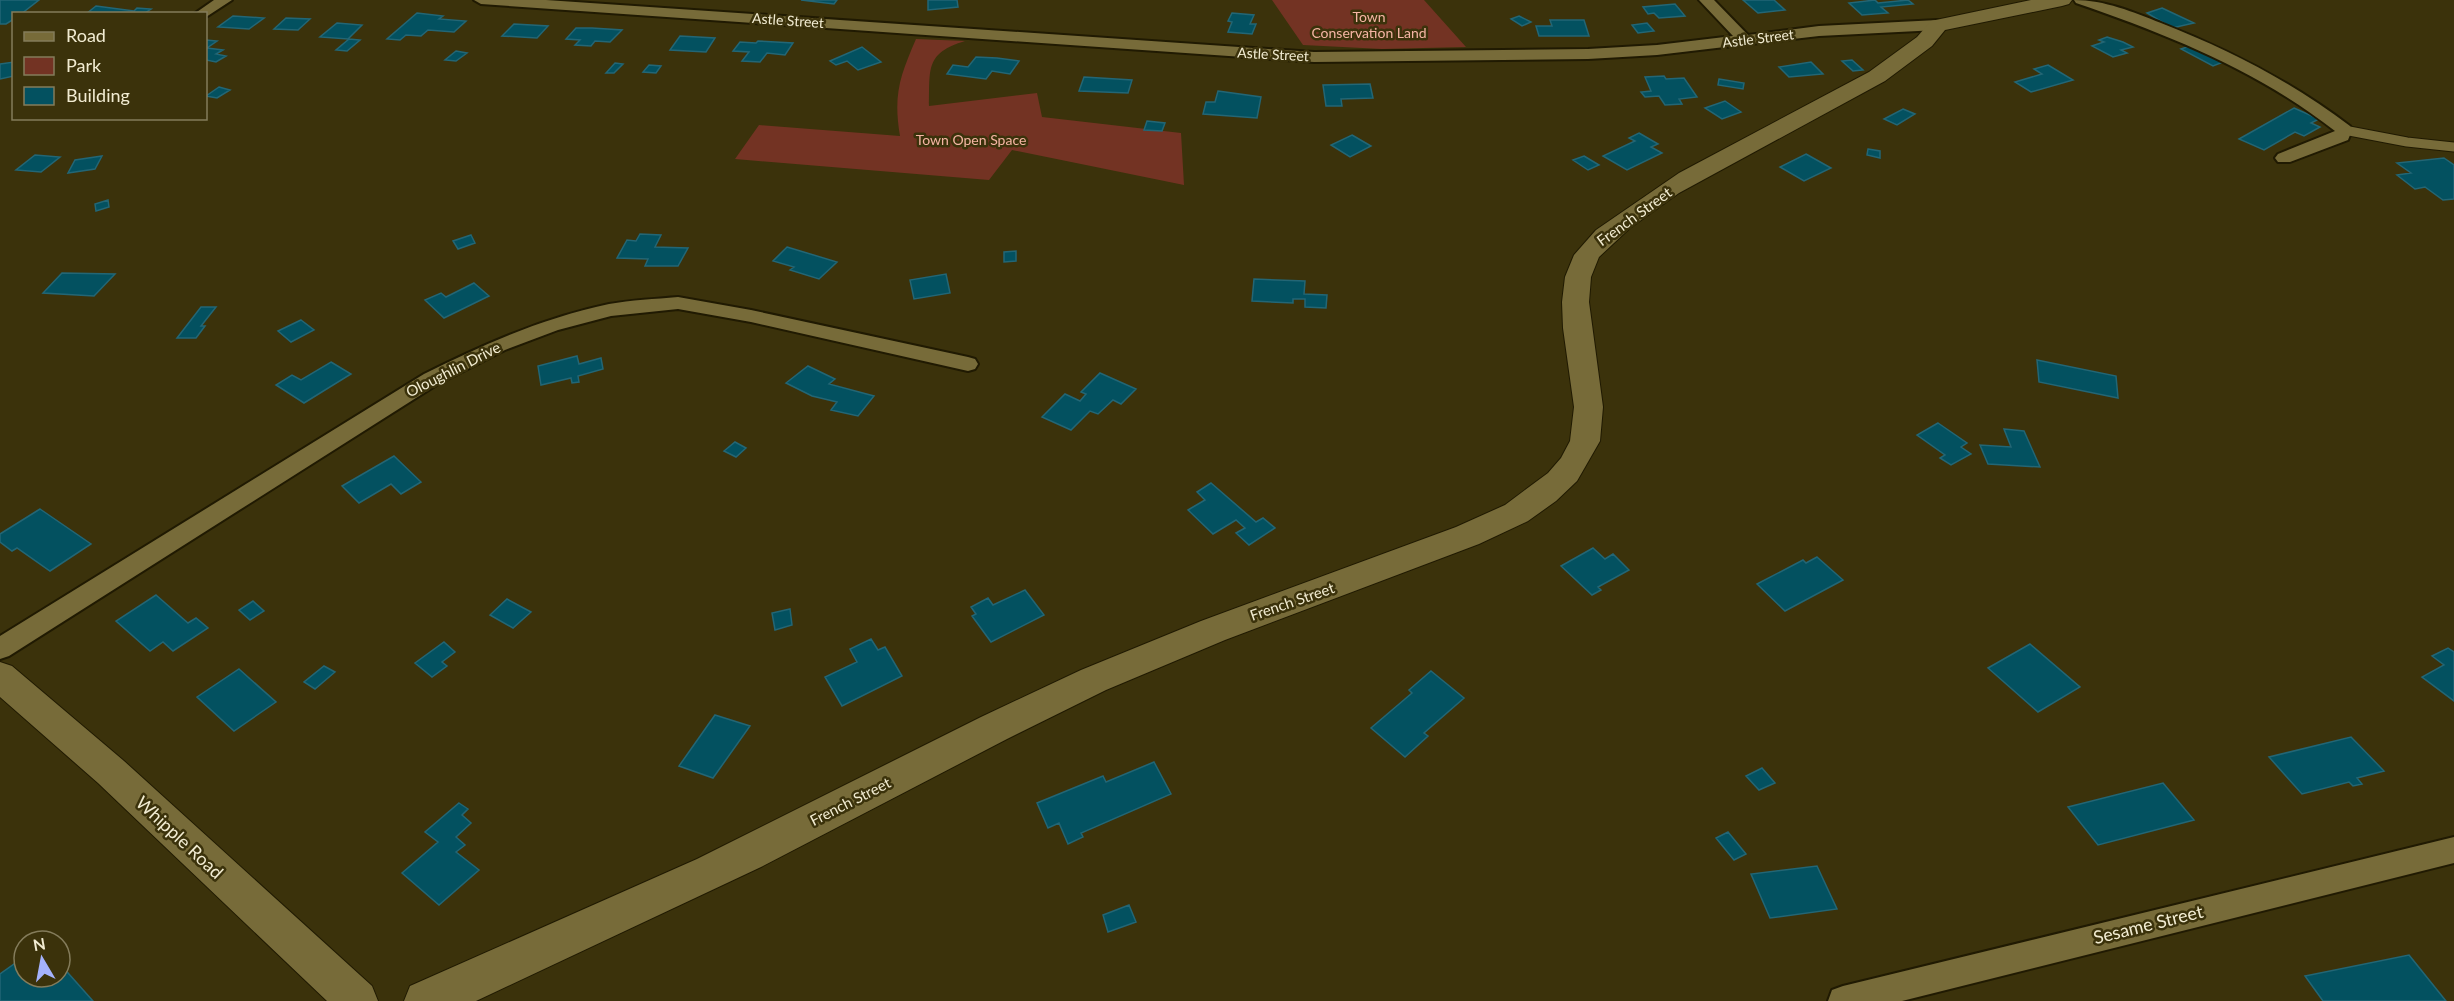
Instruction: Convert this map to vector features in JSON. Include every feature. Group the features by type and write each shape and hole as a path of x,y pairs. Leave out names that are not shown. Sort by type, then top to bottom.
{"street":[{"path":"204,12 225,0"},
{"name":"Astle Street","path":"481,0 1314,57 1588,54 1657,50 1819,31 1938,25 2062,0"},
{"path":"1706,0 1745,40"},
{"path":"2081,0 2148,22 2215,50 2295,96 2344,130 2342,136 2284,158"},
{"name":"French Street","path":"425,1001 456,989 744,855 1097,678 1226,624 1472,533 1543,496 1570,468 1580,453 1587,429 1576,288 1581,263 1590,248 1634,213 1689,177 1836,100 1887,68 1931,36 1938,25"},
{"name":"Oloughlin Drive","path":"0,649 431,379 498,345 552,325 611,310 678,303 751,316 968,364"},
{"name":"Whipple Road","path":"0,676 111,772 357,1001"},
{"name":"Sesame Street","path":"1843,1001 2454,850"}],"lane":[{"path":"2344,130 2407,142 2454,147"}],"green space":[{"name":"Town Conservation Land","path":"1272,0 1424,0 1466,47 1382,49 1303,45"},
{"name":"Town Open Space","path":"916,39 965,41 943,51 932,64 929,106 1037,93 1042,117 1181,133 1184,185 1012,150 989,180 735,159 759,125 900,136 897,109 899,86"}],"building":[{"path":"0,0 39,0 24,12 12,12 12,20 0,24"},
{"path":"801,0 837,0 834,4"},
{"path":"928,0 957,0 958,7 928,10"},
{"path":"1743,0 1774,0 1785,10 1758,13"},
{"path":"1875,0 1878,3 1908,0 1913,4 1881,7 1888,13 1862,15 1849,3"},
{"path":"1675,4 1685,16 1659,18 1654,13 1648,14 1643,7"},
{"path":"96,6 134,11 137,8 151,9 146,12 88,12"},
{"path":"2162,8 2194,23 2172,28 2147,13"},
{"path":"417,13 443,16 439,19 466,21 454,32 428,30 421,36 406,35 400,40 387,39"},
{"path":"1232,13 1254,15 1250,24 1256,24 1252,34 1228,32 1232,22 1228,21"},
{"path":"233,16 264,18 249,29 218,27"},
{"path":"1519,16 1531,22 1522,26 1511,19"},
{"path":"286,18 310,19 298,30 274,29"},
{"path":"1550,20 1584,20 1589,36 1539,36 1536,26 1552,26"},
{"path":"337,23 362,25 348,39 320,37"},
{"path":"1647,23 1654,31 1638,33 1632,25"},
{"path":"514,24 548,26 537,38 502,36"},
{"path":"576,28 622,30 610,42 595,41 591,46 575,45 580,40 566,39"},
{"path":"680,36 715,38 706,52 670,50"},
{"path":"2107,37 2133,47 2121,50 2127,53 2113,57 2092,46 2104,42 2099,40"},
{"path":"349,39 360,40 347,51 336,50"},
{"path":"207,40 217,41 207,48"},
{"path":"758,41 793,43 785,55 767,53 760,62 742,61 749,52 733,51 740,42 756,43"},
{"path":"2193,45 2226,61 2213,66 2181,49"},
{"path":"862,47 881,62 858,70 847,61 836,65 830,61"},
{"path":"207,48 223,50 216,54 226,56 216,62 207,60"},
{"path":"456,51 467,53 456,61 445,60"},
{"path":"976,57 1019,61 1010,74 992,71 986,79 947,74 953,65 968,67"},
{"path":"1852,60 1863,70 1853,71 1842,61"},
{"path":"12,62 12,76 0,79 0,64"},
{"path":"1811,62 1823,74 1789,77 1779,67"},
{"path":"615,63 623,64 614,73 606,73"},
{"path":"649,65 661,66 656,73 643,72"},
{"path":"2048,65 2073,80 2031,92 2015,82 2042,74 2034,69"},
{"path":"1664,76 1666,79 1684,78 1697,97 1679,99 1682,104 1665,105 1659,96 1645,97 1641,92 1651,91 1645,77"},
{"path":"1084,77 1132,80 1128,93 1079,91"},
{"path":"1719,79 1744,83 1743,89 1718,85"},
{"path":"1370,84 1373,98 1341,99 1342,106 1326,106 1323,85"},
{"path":"219,87 230,90 217,98 207,95"},
{"path":"1218,91 1261,97 1257,118 1203,114 1206,102 1215,102"},
{"path":"1725,101 1741,112 1722,119 1705,108"},
{"path":"2294,108 2319,119 2311,123 2320,127 2304,136 2295,132 2264,150 2239,139"},
{"path":"1903,109 1915,114 1897,125 1884,119"},
{"path":"1147,121 1165,123 1162,131 1144,130"},
{"path":"1639,133 1658,144 1651,147 1662,153 1627,170 1603,156 1635,141 1629,138"},
{"path":"1352,135 1371,146 1350,157 1331,145"},
{"path":"1868,149 1880,151 1880,158 1867,155"},
{"path":"1806,154 1831,168 1804,181 1780,167"},
{"path":"35,155 60,157 41,172 16,170"},
{"path":"102,156 95,169 68,173 75,160"},
{"path":"1584,156 1599,165 1588,170 1573,160"},
{"path":"2444,158 2454,165 2454,199 2443,200 2425,187 2415,189 2397,175 2411,173 2397,163"},
{"path":"108,200 109,207 96,211 95,204"},
{"path":"640,234 661,235 655,247 688,248 678,266 645,266 648,259 617,258 627,240 636,241"},
{"path":"471,235 475,243 458,249 453,241"},
{"path":"787,247 837,262 819,279 790,270 794,267 773,261"},
{"path":"1016,251 1016,261 1004,262 1004,252"},
{"path":"62,273 115,274 94,296 43,293"},
{"path":"946,274 950,293 914,299 910,280"},
{"path":"1254,279 1305,281 1304,294 1327,295 1326,308 1305,307 1305,299 1293,299 1293,303 1252,301"},
{"path":"474,283 489,296 444,318 425,300 441,293 446,297"},
{"path":"201,307 216,307 201,326 205,326 196,338 177,338"},
{"path":"301,320 314,330 291,342 278,331"},
{"path":"577,356 579,364 601,358 603,369 578,376 579,382 572,383 571,378 541,385 538,366"},
{"path":"2037,360 2116,376 2118,398 2039,382"},
{"path":"331,362 351,374 304,403 276,385 292,375 301,380"},
{"path":"808,366 835,379 829,384 874,396 858,416 831,410 837,402 812,396 786,383"},
{"path":"1100,373 1136,389 1121,404 1113,400 1098,414 1090,411 1071,430 1042,417 1065,394 1080,401 1086,394 1081,392"},
{"path":"1938,423 1967,443 1961,447 1971,454 1951,465 1940,458 1945,455 1917,435"},
{"path":"2004,429 2024,431 2040,467 1988,464 1980,445 2011,447"},
{"path":"735,442 746,448 736,457 724,451"},
{"path":"394,456 421,482 401,494 391,484 359,503 342,486"},
{"path":"1211,483 1256,522 1263,518 1275,528 1249,545 1236,533 1245,528 1236,520 1213,534 1188,510 1205,500 1197,492"},
{"path":"40,509 91,544 50,571 17,548 12,551 0,542 0,534"},
{"path":"1593,548 1605,559 1613,554 1629,570 1598,587 1601,590 1592,595 1561,566"},
{"path":"1817,557 1843,580 1785,611 1757,584 1803,560 1806,563"},
{"path":"1025,590 1044,615 991,642 972,616 976,614 971,607 988,598 993,605"},
{"path":"156,595 188,623 196,618 208,628 173,651 163,642 150,651 116,621"},
{"path":"507,599 531,612 513,628 490,615"},
{"path":"253,601 264,611 250,620 239,610"},
{"path":"790,609 792,625 775,630 772,613"},
{"path":"871,639 878,650 885,647 902,676 842,706 825,677 857,662 850,649"},
{"path":"444,642 455,652 442,662 447,666 432,677 415,663"},
{"path":"2030,644 2080,687 2038,712 1988,668"},
{"path":"2448,648 2454,652 2454,701 2422,677 2444,665 2432,656"},
{"path":"324,666 335,672 315,689 304,682"},
{"path":"239,669 276,702 234,731 197,697"},
{"path":"1431,671 1464,698 1424,733 1428,736 1405,757 1371,728 1412,693 1409,690"},
{"path":"715,715 750,726 713,778 679,766"},
{"path":"2351,737 2384,771 2357,778 2362,784 2353,786 2349,782 2302,794 2269,757"},
{"path":"1154,762 1171,794 1081,833 1083,837 1068,844 1059,823 1048,828 1037,803 1103,776 1106,782"},
{"path":"1762,768 1775,783 1759,790 1746,776"},
{"path":"2163,783 2194,820 2098,845 2068,807"},
{"path":"459,803 468,809 462,815 471,823 456,837 465,845 456,852 479,870 439,905 402,873 438,842 425,832"},
{"path":"1728,832 1746,854 1734,860 1716,838"},
{"path":"1817,866 1837,909 1770,918 1751,874"},
{"path":"1129,905 1136,922 1108,932 1103,915"},
{"path":"2409,955 2446,1001 2323,1001 2305,976"},
{"path":"12,966 12,989 72,989 72,977 93,1001 0,1001 0,974"}]}
